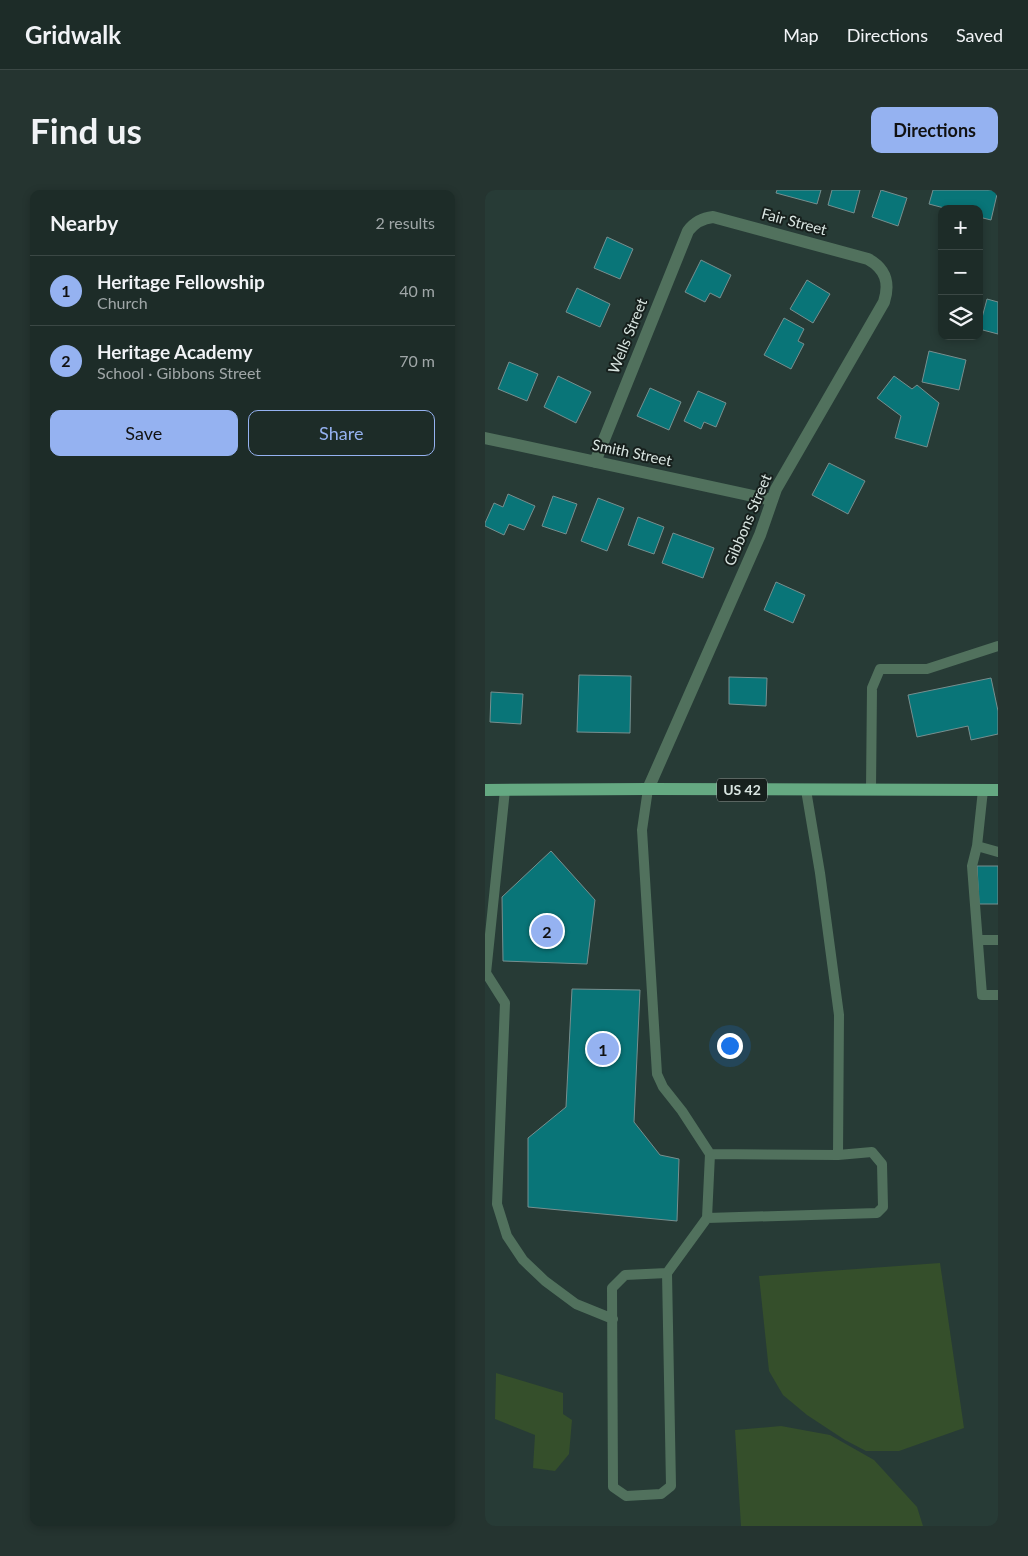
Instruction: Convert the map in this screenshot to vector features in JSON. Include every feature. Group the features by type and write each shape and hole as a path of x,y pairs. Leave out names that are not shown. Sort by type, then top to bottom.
{"main road":[{"name":"US 42","path":"485,790 998,790"}],"street":[{"name":"Fair Street","path":"693,224 713,216 868,259 883,273"},
{"name":"Wells Street","path":"595,462 688,231 693,224"},
{"name":"Gibbons Street","path":"647,789 760,535 776,490 884,302 887,284 883,273"},
{"name":"Smith Street","path":"485,438 772,500"}],"lane":[{"path":"871,790 872,688 879,668 927,669 998,646"},
{"path":"647,789 642,830 657,1074 663,1087 682,1110 710,1154 707,1218 667,1273 671,1486 661,1494 625,1496 613,1487 612,1288 625,1275 667,1273"},
{"path":"505,790 486,973 505,1003 497,1204 507,1236 523,1260 545,1281 576,1304 613,1318"},
{"path":"806,790 820,872 839,1015 838,1155"},
{"path":"983,790 977,846 972,866 982,995 998,995"},
{"path":"977,846 998,852"},
{"path":"978,940 998,940"},
{"path":"707,1218 877,1213 883,1207 882,1164 872,1152 838,1155 710,1154"}],"green space":[{"path":"940,1263 964,1428 899,1451 866,1451 845,1440 807,1415 783,1395 769,1371 759,1276"},
{"path":"496,1373 563,1393 563,1414 572,1420 569,1454 555,1471 533,1468 535,1435 495,1419"},
{"path":"781,1426 830,1435 874,1460 917,1507 923,1526 741,1526 735,1430"}],"building":[{"path":"777,190 821,190 817,204 776,193"},
{"path":"832,190 860,190 854,213 828,205"},
{"path":"881,190 907,198 898,226 872,217"},
{"path":"933,190 998,190 991,220 983,218 983,205 938,206 929,204"},
{"path":"607,237 633,249 620,279 594,268"},
{"path":"701,260 731,275 720,298 710,293 705,302 685,292"},
{"path":"807,280 830,294 813,323 790,309"},
{"path":"577,288 610,304 600,327 566,312"},
{"path":"987,299 998,302 998,334 983,330 983,314"},
{"path":"784,318 804,329 798,341 804,344 791,369 764,355"},
{"path":"929,351 966,360 959,390 922,382"},
{"path":"509,362 538,374 527,401 498,389"},
{"path":"558,376 591,392 576,423 544,407"},
{"path":"894,376 912,389 917,385 939,403 927,447 895,438 901,416 877,398"},
{"path":"650,388 681,402 669,430 637,416"},
{"path":"698,391 726,403 716,427 704,422 701,429 684,421"},
{"path":"829,463 865,481 848,514 812,495"},
{"path":"508,494 535,506 524,530 509,524 504,535 485,526 485,523 494,503 503,507"},
{"path":"553,496 577,504 566,534 542,526"},
{"path":"598,498 624,508 607,551 581,541"},
{"path":"638,517 664,527 654,554 628,545"},
{"path":"673,533 714,548 703,578 662,563"},
{"path":"776,582 805,595 793,623 764,610"},
{"path":"579,675 631,676 630,733 577,732"},
{"path":"729,677 767,678 766,706 729,704"},
{"path":"991,678 998,711 998,734 971,740 968,726 917,737 908,695"},
{"path":"491,692 523,694 521,724 490,722"},
{"path":"551,851 595,900 587,964 503,961 502,897"},
{"path":"977,866 998,866 998,904 979,904"},
{"path":"572,989 640,990 634,1122 660,1155 679,1159 677,1221 528,1207 528,1138 566,1107"}],"place":[{"name":"Heritage Academy","path":"547,931"},
{"name":"Heritage Fellowship","path":"603,1049"}]}
